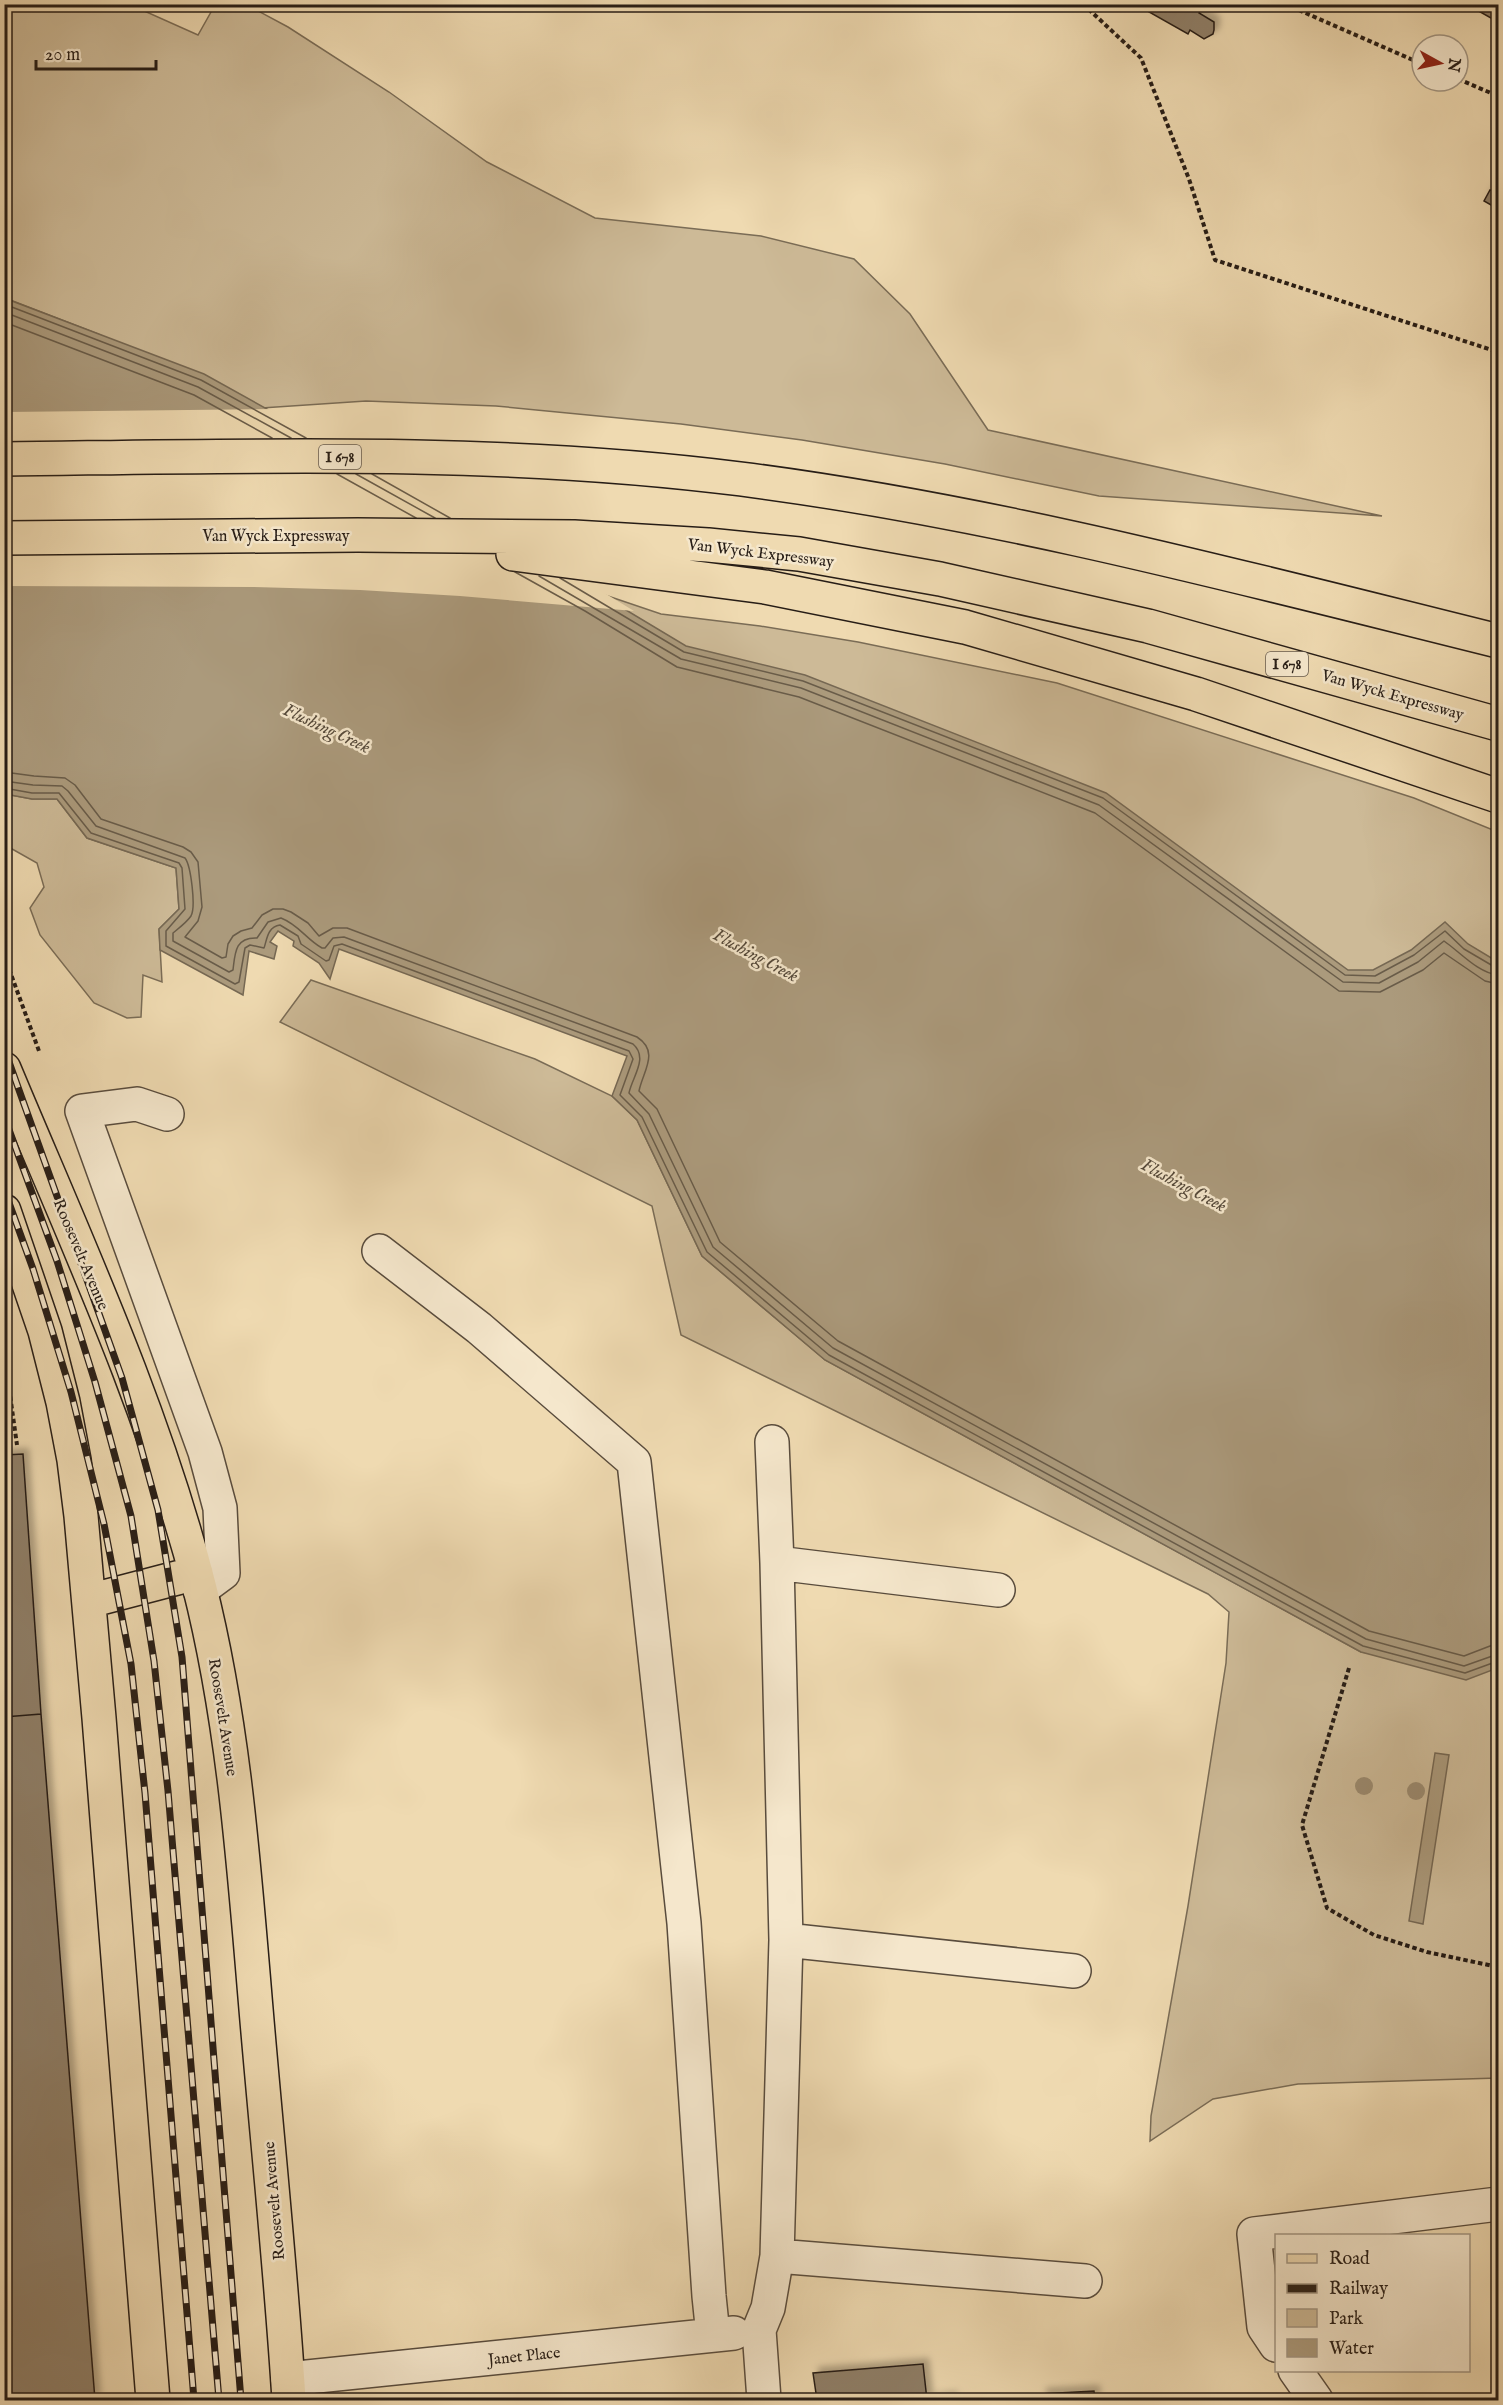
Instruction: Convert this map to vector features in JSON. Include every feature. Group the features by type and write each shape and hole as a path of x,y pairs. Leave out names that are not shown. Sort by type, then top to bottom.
{"main road":[{"name":"I 678","path":"4,459 255,456 435,458 587,464 675,472 817,490 956,513 1089,541 1498,641"},
{"name":"Van Wyck Expressway","path":"4,538 358,535 574,537 667,557 799,554 871,566 1074,609 1211,643 1498,723"},
{"path":"667,557 765,587 914,616 1063,655 1244,710 1498,796"},
{"path":"1224,573 1498,624"},
{"name":"Roosevelt Avenue","path":"4,1069 109,1316 148,1420 198,1582 216,1659 240,1826 289,2390"},
{"path":"4,1211 45,1331 63,1402 74,1460 89,1602 153,2400"},
{"path":"89,1602 198,1582"}],"street":[{"path":"167,1114 137,1104 82,1111 205,1452 220,1508 224,1573 198,1582"},
{"path":"379,1251 479,1328 634,1462 684,1923 708,2296 713,2335"},
{"path":"765,2400 759,2330 768,2308 777,2256 786,1940 772,1442"},
{"path":"777,1563 998,1590"},
{"path":"786,1940 1074,1971"},
{"path":"1275,2344 1264,2327 1254,2234 1498,2204"},
{"path":"777,2256 1085,2281"},
{"name":"Janet Place","path":"289,2390 759,2330"},
{"path":"1296,2372 1316,2400"}],"path":[{"path":"1083,4 1141,58 1189,179 1215,260 1498,352"},
{"path":"1285,4 1410,59"},
{"path":"1470,84 1498,96"},
{"path":"4,1352 7,1359 17,1445"},
{"path":"1349,1668 1302,1825 1327,1908 1374,1935 1427,1952 1498,1967"}],"green space":[{"path":"4,5 131,5 198,35 215,5 247,5 288,27 389,92 487,162 595,218 761,236 854,259 910,314 988,430 1382,516 1099,496 945,464 802,440 681,424 496,406 366,401 247,409 98,334 5,298"},
{"path":"596,592 661,614 760,626 858,642 1057,683 1414,798 1498,832 1498,1028 1401,1013 740,696"},
{"path":"5,794 32,799 57,799 87,838 176,868 179,909 159,929 162,982 143,975 141,1017 127,1018 94,1003 40,935 30,908 44,887 37,863 5,845"},
{"path":"311,980 535,1059 612,1096 637,1120 702,1256 825,1360 1361,1652 1495,1669 1498,1663 1498,2078 1298,2084 1213,2099 1150,2141 1151,2116 1188,1906 1226,1663 1229,1612 1208,1594 681,1335 652,1206 280,1022"}],"water":[{"name":"Flushing Creek","path":"4,298 204,374 596,592 686,646 805,675 1106,793 1348,970 1373,970 1411,950 1445,922 1468,944 1498,962 1498,1663 1495,1669 1466,1680 1361,1652 825,1360 702,1256 637,1120 612,1096 627,1056 339,949 330,979 319,963 293,946 294,941 278,931 270,942 277,946 274,959 249,951 243,995 160,950 159,929 179,909 176,868 87,838 57,799 32,799 5,794"},
{"path":"1435,1753 1449,1755 1423,1924 1409,1921"}],"pier":[{"path":"273,409 634,611 360,590 254,587 4,586 5,412"}],"building":[{"path":"1135,4 1203,4 1199,13 1214,22 1213,34 1204,39 1190,30 1188,34"},
{"path":"1466,4 1498,4 1498,22"},
{"path":"1490,190 1498,193 1498,209 1484,201"},
{"path":"23,1454 41,1714 4,1717 4,1455"},
{"path":"41,1714 95,2400 4,2400 4,1717"},
{"path":"923,2364 927,2400 817,2400 813,2373"},
{"path":"1094,2391 1095,2400 1042,2400 1041,2394"},
{"path":"951,2397 952,2400 927,2400"}],"railway":[{"path":"4,1048 122,1378 158,1510 182,1657 241,2400"},
{"path":"4,1116 57,1261 95,1382 131,1516 154,1661 168,1791 219,2400"},
{"path":"4,1189 33,1269 71,1392 104,1524 131,1664 145,1793 194,2400"}]}
